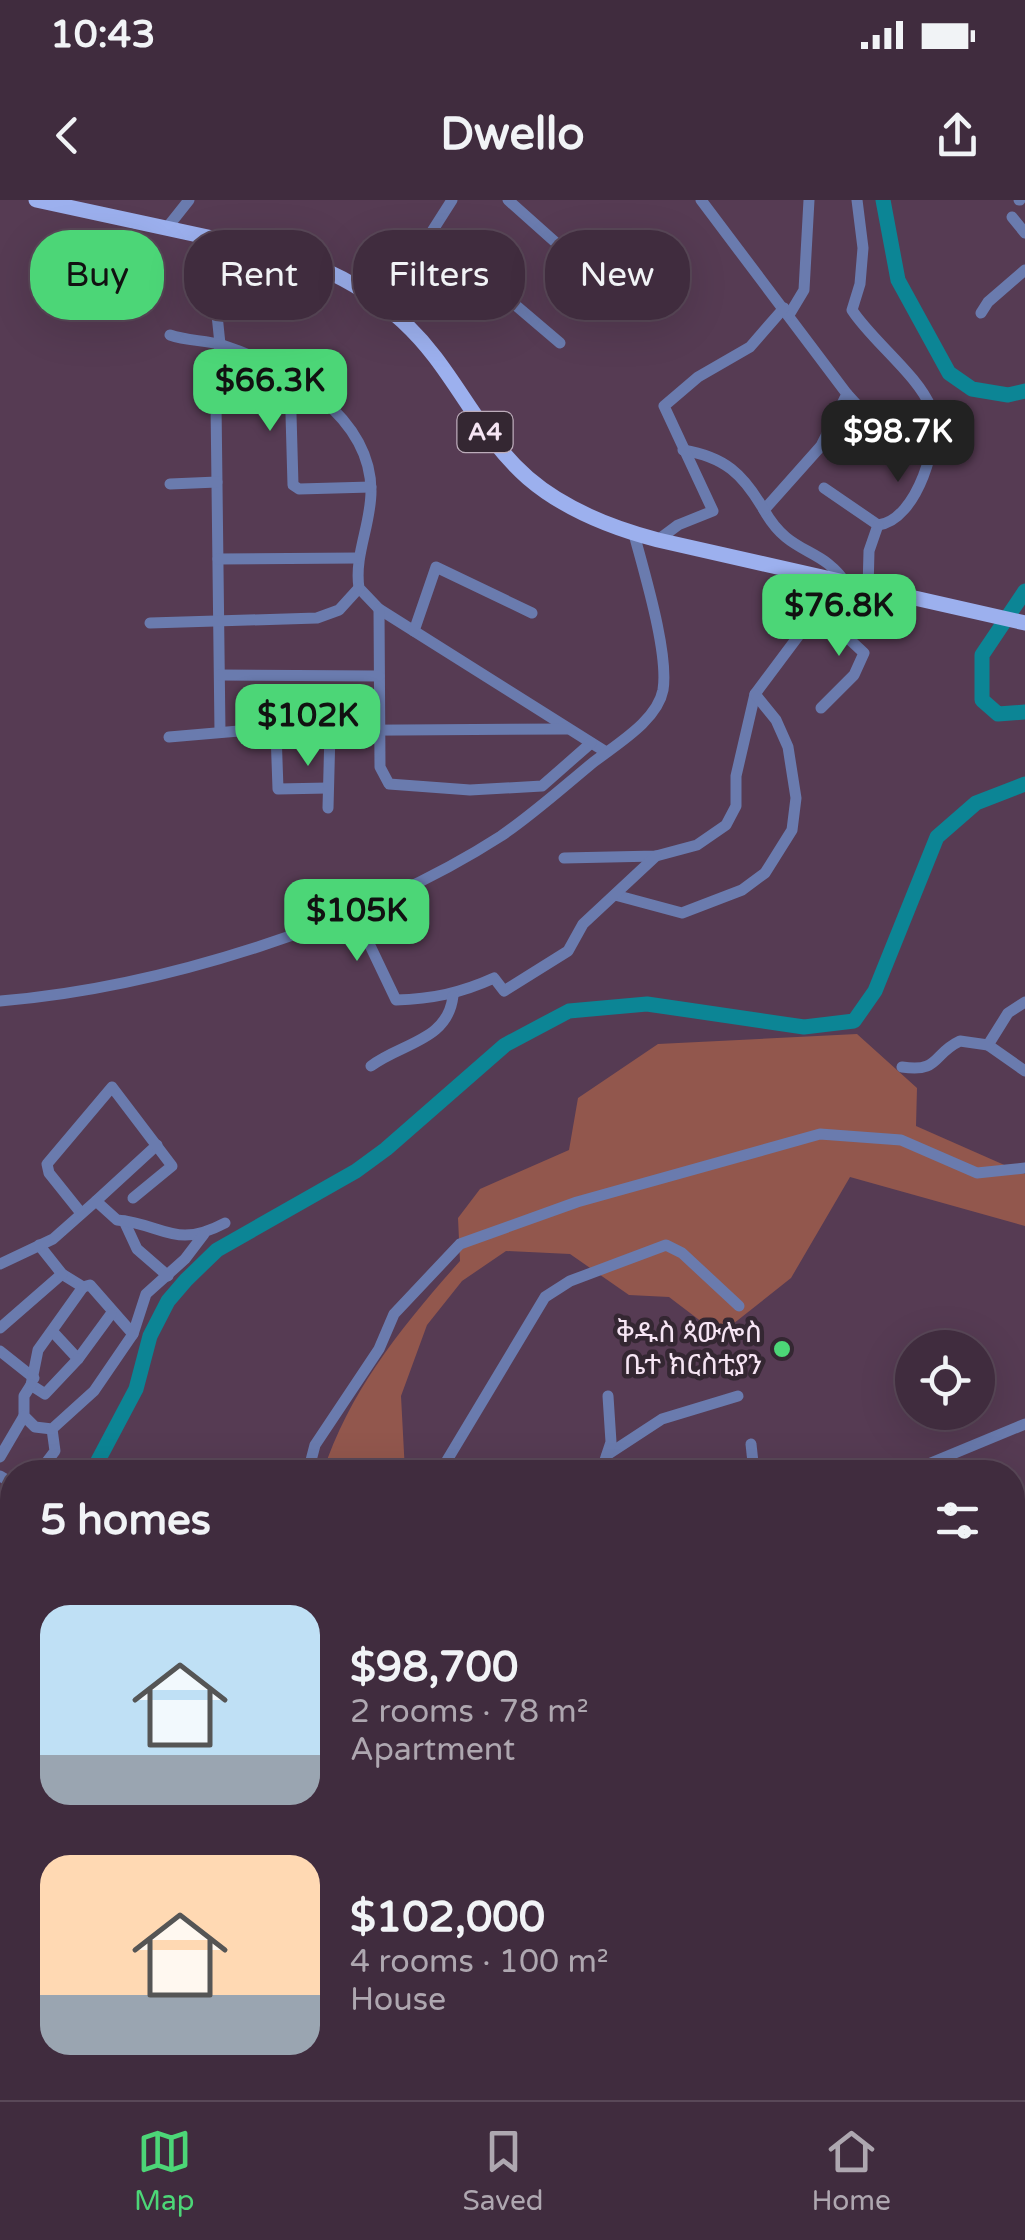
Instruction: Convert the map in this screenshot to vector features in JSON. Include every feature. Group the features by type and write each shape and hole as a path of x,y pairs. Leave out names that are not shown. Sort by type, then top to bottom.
{"main road":[{"name":"A4","path":"36,200 184,232"},
{"name":"A4","path":"333,276 374,298 419,337 477,422 532,480 582,512 634,534 1025,623"}],"street":[{"path":"166,229 190,200"},
{"path":"452,200 431,233 560,344"},
{"path":"508,200 545,233"},
{"path":"702,200 847,394 890,440 927,458"},
{"path":"658,540 678,525 713,511 664,412 669,398 750,347 804,290 809,200"},
{"path":"824,488 878,525 897,520 915,498 927,458 931,407 852,310 860,284 863,248 857,200"},
{"path":"1012,217 1025,233"},
{"path":"981,314 988,302 1025,270"},
{"path":"218,320 220,732"},
{"path":"150,622 317,618 340,610 358,588 358,558 369,526 369,468 353,429 326,401 290,378 220,344 192,343 170,335"},
{"path":"290,378 293,484 299,489 371,487"},
{"path":"764,510 822,446 847,394"},
{"path":"564,858 656,856 714,836 733,815 736,776 755,694 843,584 834,564 784,539 748,482 727,462 683,450"},
{"path":"170,484 217,482"},
{"path":"868,590 869,551 878,525"},
{"path":"0,1001 165,972 354,912 502,835 650,715 663,690 653,612 634,534"},
{"path":"218,559 358,558"},
{"path":"414,631 436,567 532,613"},
{"path":"358,588 379,609 606,752"},
{"path":"379,609 384,780 396,786 470,790 542,786 592,743"},
{"path":"820,612 864,653 854,674 820,708"},
{"path":"220,675 379,676"},
{"path":"615,895 682,913 742,890 765,873 792,830 796,798 788,747 776,720 755,694"},
{"path":"169,737 220,732 568,729"},
{"path":"276,732 278,790 328,788"},
{"path":"328,808 330,732"},
{"path":"354,912 396,1000 438,993 453,996 494,978 504,991 568,951 583,924 656,856"},
{"path":"371,1066 390,1051 432,1036 452,1008 453,996"},
{"path":"988,1045 1008,1012 1025,1002"},
{"path":"902,1068 921,1070 933,1066 960,1041 988,1045 1025,1071"},
{"path":"81,1213 47,1164 109,1089 116,1090 172,1166 132,1198"},
{"path":"311,1460 315,1445 379,1349 394,1314 460,1244 577,1202 820,1134 901,1140 976,1173 1025,1168"},
{"path":"0,1264 40,1246 157,1145"},
{"path":"96,1201 124,1220 137,1249 168,1276"},
{"path":"124,1220 138,1220 167,1237 204,1234"},
{"path":"24,1416 35,1427 52,1430 82,1405 134,1334 143,1298 204,1234 225,1223"},
{"path":"447,1460 540,1302 570,1281 666,1245 682,1253 738,1306"},
{"path":"40,1246 62,1274 83,1287"},
{"path":"0,1328 62,1274"},
{"path":"0,1457 24,1416 24,1396 32,1382 38,1350 83,1287 90,1285 111,1314 134,1334"},
{"path":"0,1350 46,1394 111,1314"},
{"path":"52,1332 78,1358"},
{"path":"605,1460 612,1422 608,1396"},
{"path":"607,1455 662,1419 738,1396"},
{"path":"937,1460 1025,1424"},
{"path":"48,1460 55,1451 52,1430"},
{"path":"751,1444 753,1460"}],"shaded area":[{"path":"857,1034 917,1088 916,1126 1025,1174 1025,1226 850,1177 791,1278 719,1335 669,1297 629,1295 570,1254 506,1251 462,1281 427,1325 401,1396 404,1460 327,1460 348,1414 380,1360 460,1261 458,1218 480,1189 569,1150 578,1098 658,1044"}],"waterway":[{"path":"883,200 898,280 949,373 972,389 1008,395 1025,391"},
{"path":"1025,591 982,655 982,700 998,714 1025,712"},
{"path":"98,1460 136,1389 150,1336 168,1301 217,1250 356,1171 505,1045 569,1011 647,1004 804,1027 854,1021 875,991 937,837 976,803 1025,784"}],"place":[{"name":"ቅዱስ ጳውሎስ ቤተ ክርስቲያን","path":"782,1349"}]}
